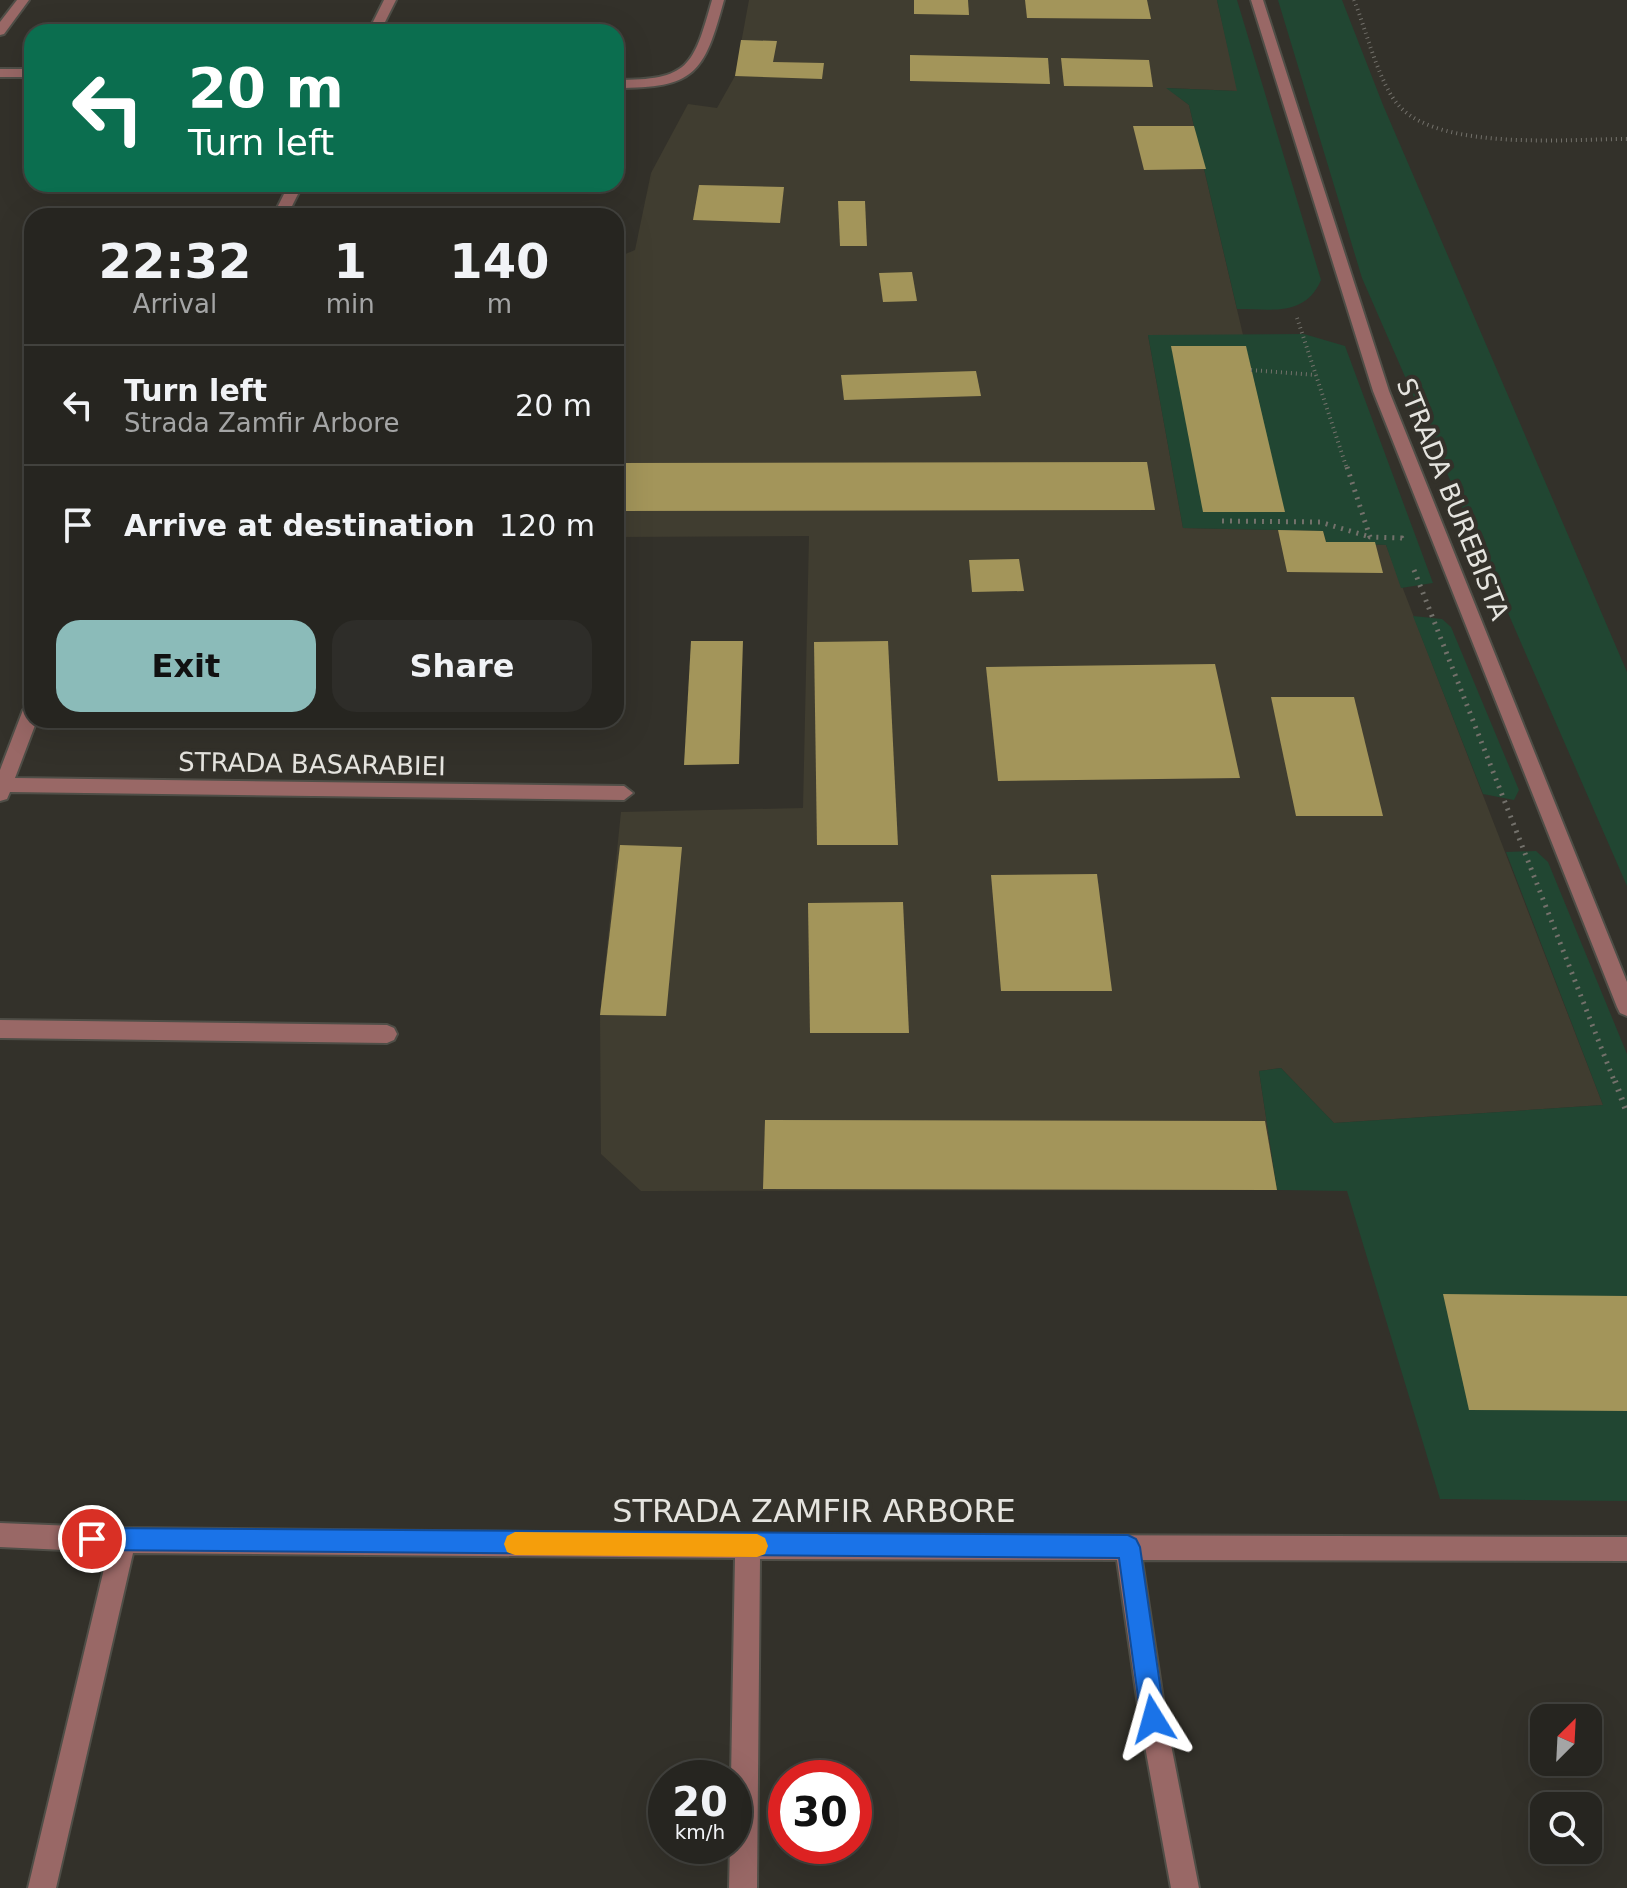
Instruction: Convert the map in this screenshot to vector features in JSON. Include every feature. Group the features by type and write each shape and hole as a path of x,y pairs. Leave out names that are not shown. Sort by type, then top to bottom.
{"street":[{"path":"0,31 23,0"},
{"path":"378,24 390,0"},
{"path":"624,84 662,83 686,74 700,57 718,0"},
{"name":"STRADA BUREBISTA","path":"1257,0 1381,391 1627,1007"},
{"path":"0,73 24,73"},
{"path":"1,788 25,728"},
{"name":"STRADA BASARABIEI","path":"1,788 624,793"},
{"path":"0,1029 387,1034"},
{"name":"STRADA ZAMFIR ARBORE","path":"0,1535 123,1540 748,1546 1627,1549"},
{"path":"42,1888 123,1540"},
{"path":"743,1888 748,1546"},
{"path":"1128,1547 1153,1719 1185,1888"}],"path":[{"path":"1354,0 1400,107 1428,126 1488,138 1627,139"},
{"path":"1297,318 1370,537"},
{"path":"1251,370 1316,375"},
{"path":"1222,521 1320,522 1370,537 1402,538 1407,551"},
{"path":"1411,564 1627,1113"}],"shaded area":[{"path":"749,0 1217,0 1238,91 1167,88 1189,105 1243,335 1148,335 1183,528 1323,531 1326,542 1386,545 1603,1105 1334,1123 1281,1068 1259,1071 1277,1190 641,1191 601,1154 600,1015 621,812 803,808 809,536 624,537 624,255 635,250 651,173 688,104 717,108 735,76"}],"green space":[{"path":"1217,0 1237,0 1321,280 1306,300 1286,308 1237,309 1189,105 1166,88 1237,91"},
{"path":"1278,0 1342,0 1383,105 1627,672 1627,886 1362,278"},
{"path":"1304,334 1345,346 1433,583 1401,588 1386,545 1326,542 1323,531 1183,528 1148,335"},
{"path":"1413,616 1442,619 1451,627 1519,790 1514,800 1483,794"},
{"path":"1536,851 1548,862 1627,1054 1627,1501 1440,1499 1347,1191 1277,1190 1259,1071 1281,1068 1334,1123 1603,1105 1506,852"}],"building":[{"path":"914,0 968,0 969,15 914,14"},
{"path":"1025,0 1147,0 1151,19 1027,18"},
{"path":"741,40 777,41 773,62 824,63 822,79 735,76"},
{"path":"910,55 1048,58 1050,84 910,81"},
{"path":"1061,58 1149,60 1153,87 1064,86"},
{"path":"1133,126 1194,126 1206,169 1144,170"},
{"path":"699,185 784,187 780,223 693,220"},
{"path":"838,201 865,201 867,246 840,246"},
{"path":"912,272 917,301 883,302 879,273"},
{"path":"1171,346 1246,346 1285,512 1203,512"},
{"path":"976,371 981,396 844,400 841,375"},
{"path":"1147,462 1155,510 624,511 624,463"},
{"path":"1278,530 1323,531 1326,542 1375,542 1383,573 1287,572"},
{"path":"1019,559 1024,591 972,592 969,560"},
{"path":"691,641 743,641 739,764 684,765"},
{"path":"888,641 898,845 817,845 814,642"},
{"path":"1215,664 1240,778 998,781 986,667"},
{"path":"1271,697 1354,697 1383,816 1296,816"},
{"path":"620,845 682,847 666,1016 600,1015"},
{"path":"1097,874 1112,991 1001,991 991,875"},
{"path":"903,902 909,1033 810,1033 808,903"},
{"path":"765,1120 1265,1121 1277,1190 763,1189"},
{"path":"1443,1294 1627,1296 1627,1411 1469,1410"}],"slow traffic":[{"path":"515,1544 757,1546"}],"route":[{"path":"92,1539 1128,1547 1153,1719"}]}
